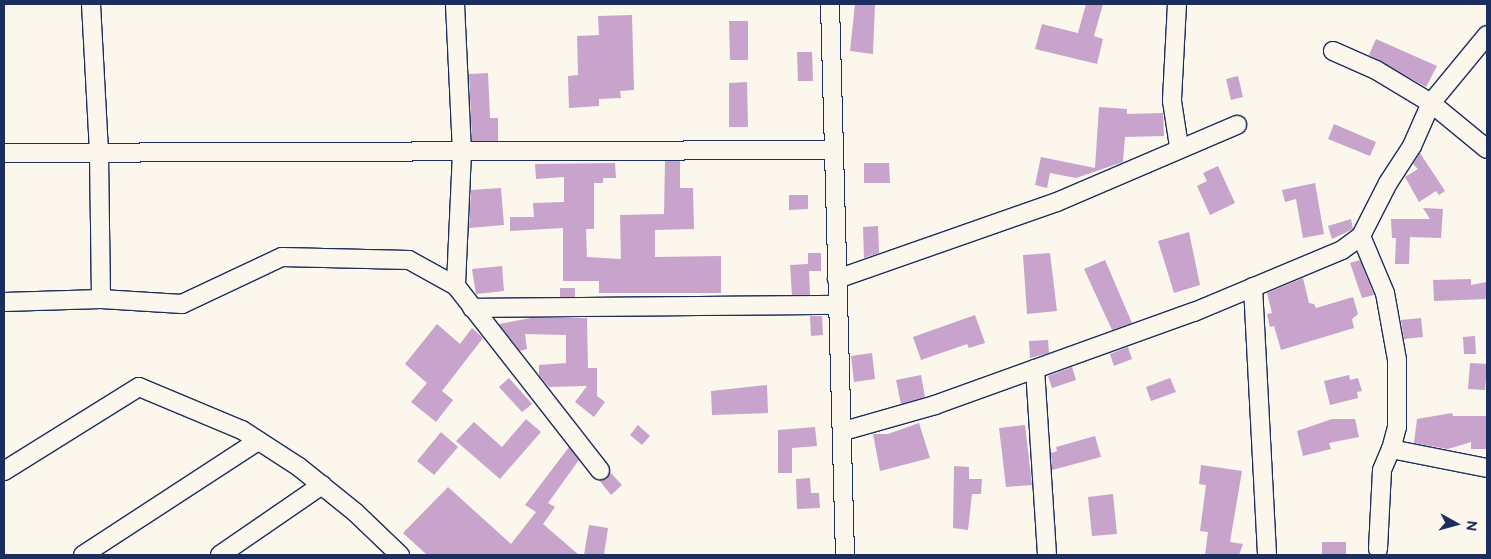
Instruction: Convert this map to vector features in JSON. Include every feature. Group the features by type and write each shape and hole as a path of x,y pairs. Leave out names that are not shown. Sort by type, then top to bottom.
{"street":[{"path":"91,4 99,154 101,299"},
{"path":"455,4 462,152 456,286"},
{"path":"830,4 832,150 844,431 846,555"},
{"path":"1177,4 1172,101 1179,147"},
{"path":"844,431 935,405 1035,369 1253,287 1342,250 1361,236 1388,183 1412,146 1431,103 1487,35"},
{"path":"1333,51 1376,70 1431,103 1487,149"},
{"path":"837,279 1057,202 1179,147 1237,125"},
{"path":"4,154 832,150"},
{"path":"1361,236 1385,293 1397,360 1396,427 1391,449 1382,470 1378,549"},
{"path":"4,302 101,299 182,304 282,257 348,256 409,260 456,286 600,470"},
{"path":"1253,287 1267,555"},
{"path":"472,308 838,304"},
{"path":"1035,369 1047,555"},
{"path":"4,471 138,386 242,430 258,440 322,485 400,555"},
{"path":"83,555 258,440"},
{"path":"1391,449 1487,468"},
{"path":"220,555 322,485"}],"building":[{"path":"855,4 875,4 873,54 850,51"},
{"path":"1086,4 1103,4 1094,36 1103,39 1097,64 1035,49 1042,24 1078,33"},
{"path":"632,15 634,90 620,91 621,98 599,99 599,106 569,108 568,76 578,75 577,36 599,35 598,16"},
{"path":"729,21 748,21 748,60 730,60"},
{"path":"1376,39 1437,66 1426,87 1369,55"},
{"path":"797,52 812,52 813,81 798,81"},
{"path":"488,73 490,118 498,118 498,141 472,141 469,74"},
{"path":"1238,76 1243,97 1231,100 1226,79"},
{"path":"747,82 748,127 729,127 729,83"},
{"path":"1099,107 1127,109 1127,114 1163,113 1164,136 1125,137 1123,162 1076,178 1050,173 1047,188 1035,185 1041,157 1095,168"},
{"path":"1334,124 1376,142 1370,156 1328,139"},
{"path":"1420,153 1445,191 1439,195 1436,191 1419,202 1405,177 1418,169 1413,164"},
{"path":"665,161 680,161 680,188 693,188 694,229 655,230 655,257 721,256 721,293 599,293 599,281 563,281 563,228 510,231 510,217 534,217 533,203 564,202 564,177 536,179 535,164 615,163 616,178 603,178 603,183 594,183 594,229 586,229 587,257 621,259 620,215 664,214"},
{"path":"864,163 889,163 890,183 864,183"},
{"path":"1218,166 1235,203 1210,215 1197,186 1207,181 1203,173"},
{"path":"1315,183 1324,234 1303,238 1296,199 1285,202 1282,190"},
{"path":"501,188 504,225 469,228 471,190"},
{"path":"789,195 808,195 808,209 789,210"},
{"path":"1423,208 1443,209 1441,238 1410,237 1409,264 1395,264 1396,238 1392,238 1391,219 1430,219"},
{"path":"1351,219 1353,229 1332,239 1328,226"},
{"path":"878,226 879,253 864,258 863,227"},
{"path":"1189,232 1200,285 1174,293 1158,241"},
{"path":"808,253 821,253 821,271 809,271 810,295 792,295 790,265 808,264"},
{"path":"1050,253 1057,311 1027,314 1023,255"},
{"path":"1105,260 1132,323 1112,330 1084,269"},
{"path":"1360,260 1374,295 1362,298 1350,263"},
{"path":"502,266 504,291 476,294 472,269"},
{"path":"1303,278 1309,303 1314,304 1316,308 1353,297 1358,314 1352,319 1354,328 1281,350 1274,326 1270,327 1267,314 1272,313 1267,293"},
{"path":"1471,279 1471,285 1487,282 1487,299 1434,301 1433,280"},
{"path":"560,288 575,288 575,297 560,297"},
{"path":"975,315 985,343 969,348 967,344 921,360 913,337"},
{"path":"810,316 822,316 823,335 811,336"},
{"path":"531,318 587,318 588,368 597,368 597,396 605,402 594,417 575,402 587,386 549,387 539,375 539,365 566,363 566,335 525,334 527,349 520,351 499,324"},
{"path":"1421,318 1423,337 1404,339 1401,320"},
{"path":"437,324 460,344 472,328 483,338 442,391 453,400 436,422 411,402 427,383 405,364"},
{"path":"1475,336 1476,354 1464,354 1463,337"},
{"path":"1048,340 1049,353 1030,358 1029,341"},
{"path":"1128,347 1132,359 1114,366 1110,354"},
{"path":"872,353 875,379 854,382 851,356"},
{"path":"1470,363 1487,364 1485,390 1468,389"},
{"path":"1072,367 1076,380 1052,388 1048,376"},
{"path":"921,375 925,397 901,404 896,380"},
{"path":"1349,375 1350,380 1358,378 1362,391 1357,392 1358,398 1330,405 1324,381"},
{"path":"509,378 532,404 522,412 499,387"},
{"path":"1170,378 1176,392 1151,401 1146,387"},
{"path":"767,385 768,413 712,415 711,391"},
{"path":"1452,413 1453,416 1487,416 1487,449 1471,449 1471,442 1448,449 1414,443 1417,419"},
{"path":"526,419 541,432 500,479 456,441 474,422 502,447"},
{"path":"1332,419 1355,419 1359,437 1329,443 1331,449 1303,456 1297,431"},
{"path":"919,423 930,458 880,471 873,434 888,434"},
{"path":"638,425 650,436 642,445 630,435"},
{"path":"1025,425 1032,485 1006,487 999,428"},
{"path":"815,427 817,446 792,448 792,473 778,473 778,430"},
{"path":"441,432 458,447 434,475 417,461"},
{"path":"1095,436 1101,457 1052,470 1051,453 1057,451 1056,447"},
{"path":"569,447 579,460 548,503 555,507 543,524 579,555 427,555 403,533 448,487 511,544 536,512 525,505"},
{"path":"1201,465 1242,471 1230,542 1243,544 1239,555 1205,555 1208,532 1200,531 1206,485 1199,484"},
{"path":"954,466 969,467 969,479 982,479 981,494 972,494 968,530 953,528"},
{"path":"610,472 622,485 611,495 599,480 606,479"},
{"path":"810,478 811,493 819,493 820,508 797,509 796,479"},
{"path":"1113,494 1117,534 1092,536 1088,497"},
{"path":"589,525 608,528 604,555 584,555"},
{"path":"1322,542 1346,542 1346,555 1322,555"}]}
